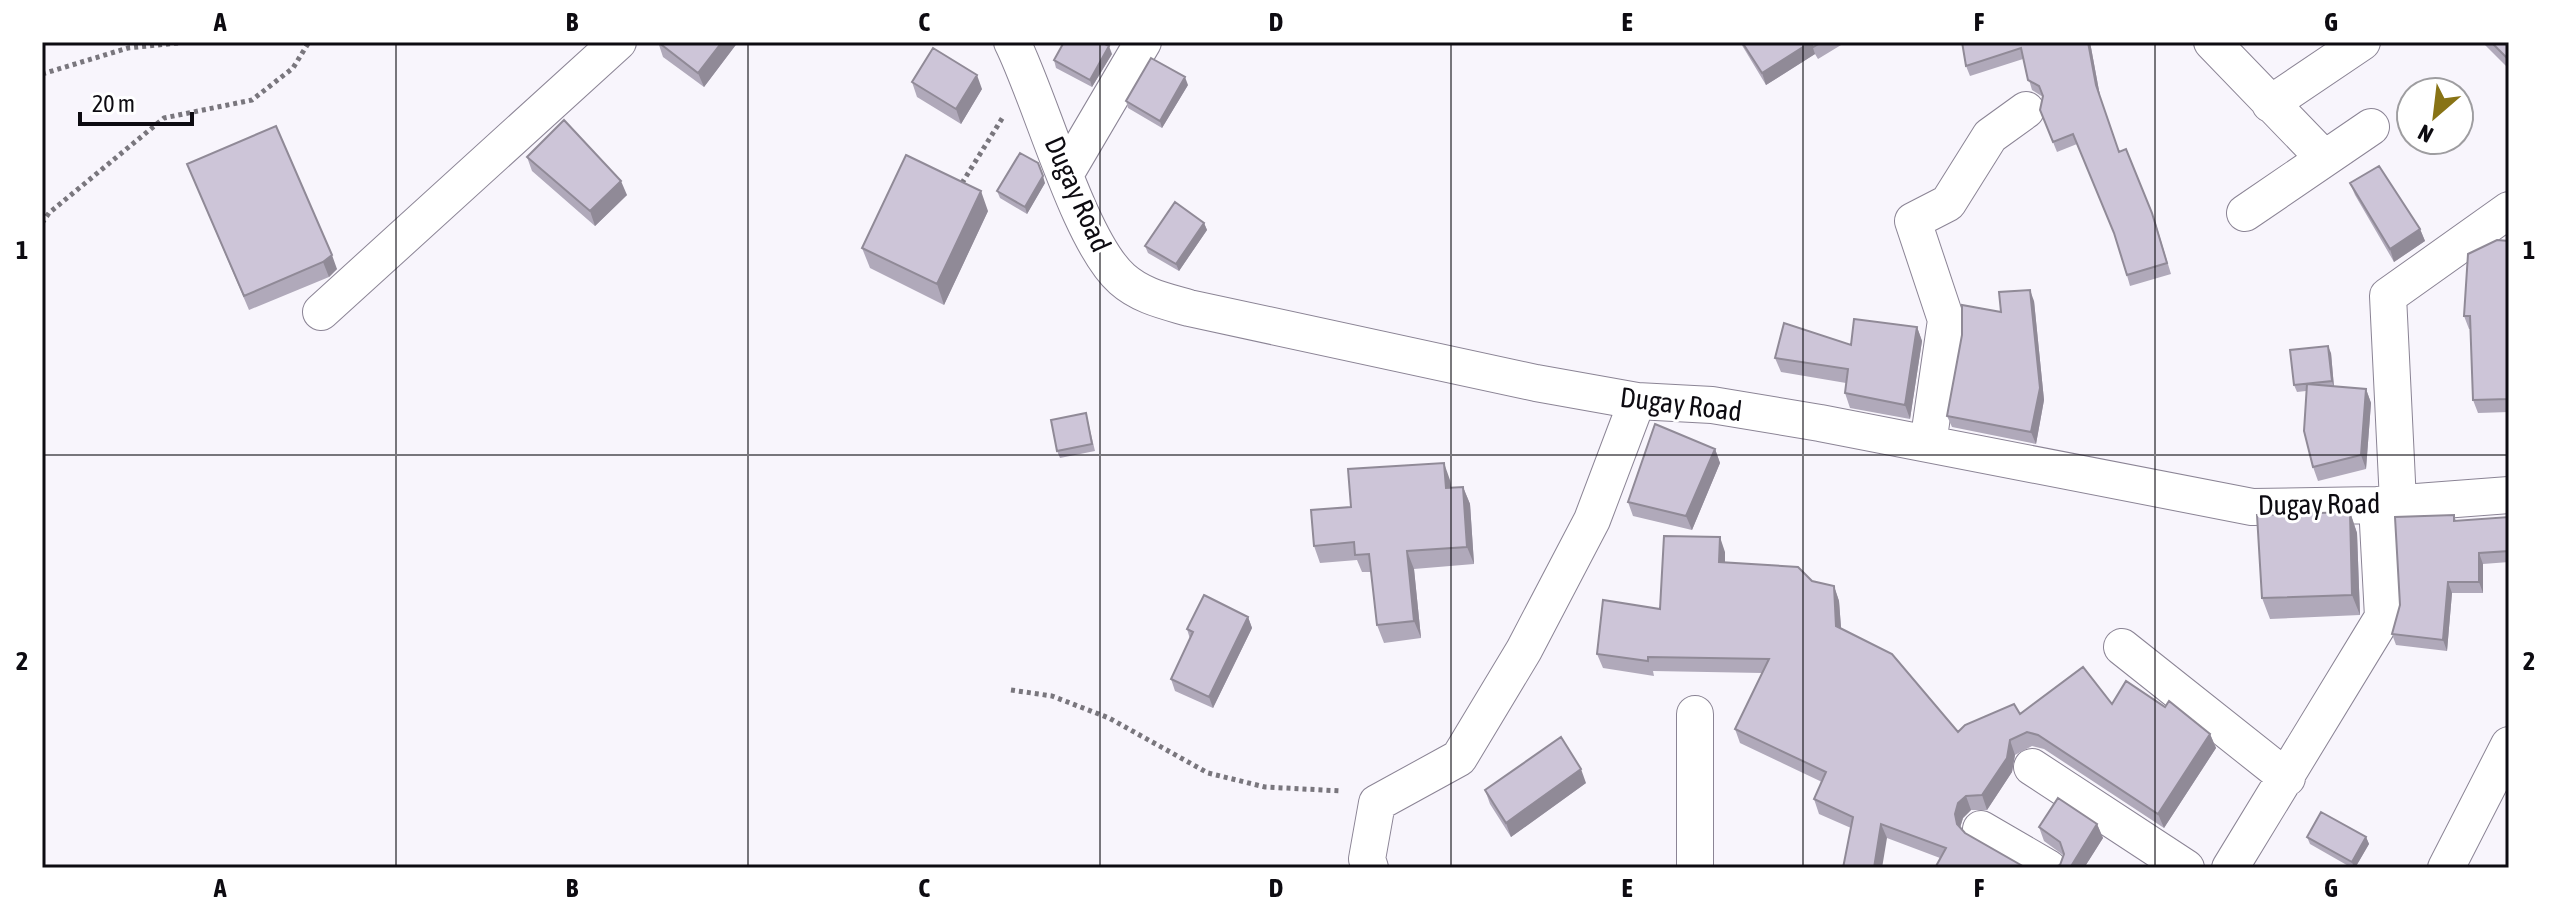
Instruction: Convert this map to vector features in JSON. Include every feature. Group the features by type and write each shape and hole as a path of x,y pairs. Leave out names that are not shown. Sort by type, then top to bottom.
{"street":[{"path":"321,312 618,42"},
{"name":"Dugay Road","path":"1012,42 1029,75 1066,173 1107,261 1121,279 1145,295 1189,308 1536,383 1637,401 1712,405 2252,507 2388,504 2509,495"},
{"path":"1066,173 1143,42"},
{"path":"2212,42 2324,158"},
{"path":"2270,104 2362,42"},
{"path":"1928,444 1946,320 1913,221 1948,203 1990,136 2026,110"},
{"path":"2245,213 2371,127"},
{"path":"2230,868 2383,617 2388,504 2388,296 2509,210"},
{"path":"1370,868 1367,859 1377,803 1459,758 1524,650 1592,520 1637,401"},
{"path":"2122,647 2287,778"},
{"path":"1695,714 1695,868"},
{"path":"2446,868 2509,745"},
{"path":"2032,767 2186,868"},
{"path":"1981,829 2048,868"}],"path":[{"path":"42,74 128,48 187,42"},
{"path":"42,223 49,213 164,118 252,100 293,68 309,42"},
{"path":"962,183 1029,75"},
{"path":"1011,690 1052,696 1109,718 1208,773 1265,787 1336,788 1377,803"}],"building":[{"path":"658,42 722,42 698,73"},
{"path":"1064,42 1101,42 1109,46 1090,80 1054,60"},
{"path":"1742,42 1811,42 1762,73"},
{"path":"1962,42 2088,42 2096,85 2119,152 2126,149 2152,213 2167,263 2127,275 2114,233 2073,134 2053,142 2040,110 2043,96 2039,86 2028,80 2021,48 1966,66"},
{"path":"2491,42 2509,42 2509,60"},
{"path":"933,48 977,75 956,109 912,82"},
{"path":"1151,58 1185,77 1160,121 1126,101"},
{"path":"564,120 621,181 590,211 527,157"},
{"path":"276,126 332,255 323,262 244,296 187,164"},
{"path":"1020,153 1038,163 1043,176 1025,207 997,191"},
{"path":"906,155 981,191 937,284 862,248"},
{"path":"2379,166 2420,229 2390,249 2350,183"},
{"path":"1175,202 1204,223 1176,264 1145,246"},
{"path":"2497,240 2509,241 2509,399 2473,400 2470,316 2464,316 2468,254"},
{"path":"2030,290 2040,388 2031,432 1947,416 1962,335 1962,305 2001,312 1999,292"},
{"path":"1854,319 1917,327 1905,405 1845,393 1848,369 1775,358 1784,323 1851,345"},
{"path":"2328,346 2332,381 2294,385 2290,350"},
{"path":"2307,384 2366,389 2361,455 2313,467 2304,431"},
{"path":"1086,413 1092,444 1057,451 1051,420"},
{"path":"1655,424 1715,449 1686,516 1628,502"},
{"path":"1444,463 1446,488 1463,487 1467,547 1407,551 1414,621 1377,625 1369,554 1355,555 1354,542 1314,546 1311,510 1351,507 1348,469"},
{"path":"2350,512 2352,595 2262,598 2257,515"},
{"path":"2454,515 2454,521 2509,517 2509,551 2479,553 2479,582 2448,582 2443,640 2392,634 2400,605 2395,517"},
{"path":"1664,536 1720,537 1719,562 1798,567 1812,581 1834,586 1836,626 1892,654 1958,732 1965,725 2014,704 2020,714 2083,667 2112,704 2126,681 2165,707 2169,701 2210,734 2158,814 2038,735 2027,732 2010,740 2007,758 1982,795 1966,796 1958,803 1955,814 1957,824 1965,833 2026,868 1935,868 1946,848 1881,824 1874,868 1843,868 1853,817 1814,799 1826,772 1735,729 1769,659 1648,657 1648,661 1597,654 1603,600 1660,609"},
{"path":"1204,595 1248,617 1209,697 1171,679 1193,632 1187,629"},
{"path":"1561,737 1581,769 1506,823 1485,790"},
{"path":"2058,798 2097,824 2070,868 2054,868 2060,865 2064,854 2060,842 2039,827"},
{"path":"2321,812 2366,837 2352,862 2307,837"}]}
